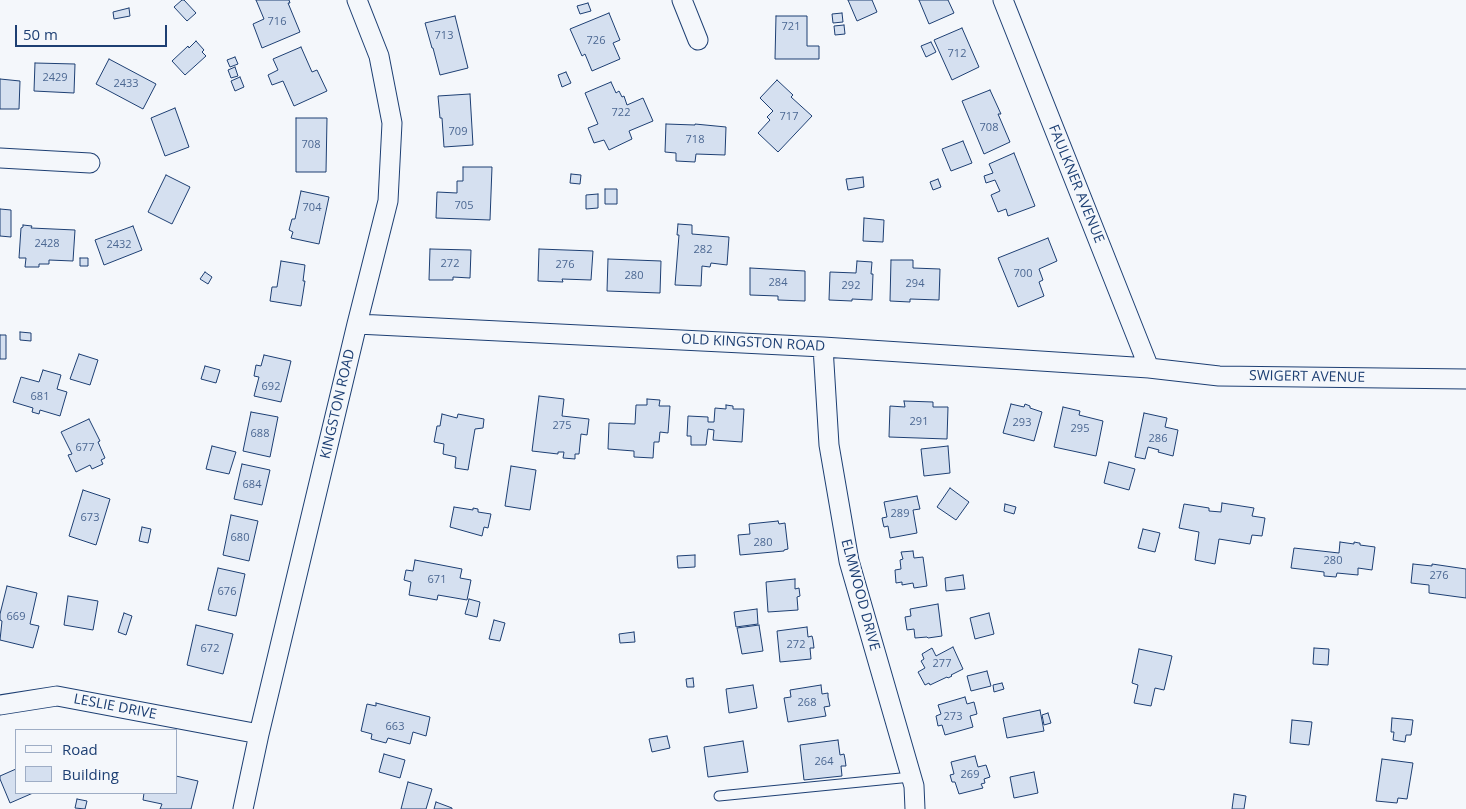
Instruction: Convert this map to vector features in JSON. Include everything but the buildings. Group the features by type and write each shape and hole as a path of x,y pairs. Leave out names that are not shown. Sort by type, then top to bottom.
{"street":[{"name":"KINGSTON ROAD","path":"243,809 357,324 388,201 392,123 379,56 357,0"},
{"path":"682,0 698,40"},
{"name":"FAULKNER AVENUE","path":"1003,0 1149,368"},
{"path":"0,158 90,163"},
{"name":"OLD KINGSTON ROAD","path":"357,324 823,346 1149,368"},
{"name":"ELMWOOD DRIVE","path":"823,346 828,445 849,561 914,786 915,809"},
{"name":"SWIGERT AVENUE","path":"1149,368 1219,376 1466,379"},
{"name":"LESLIE DRIVE","path":"0,705 57,696 260,734"}],"lane":[{"path":"719,796 911,777"}]}
